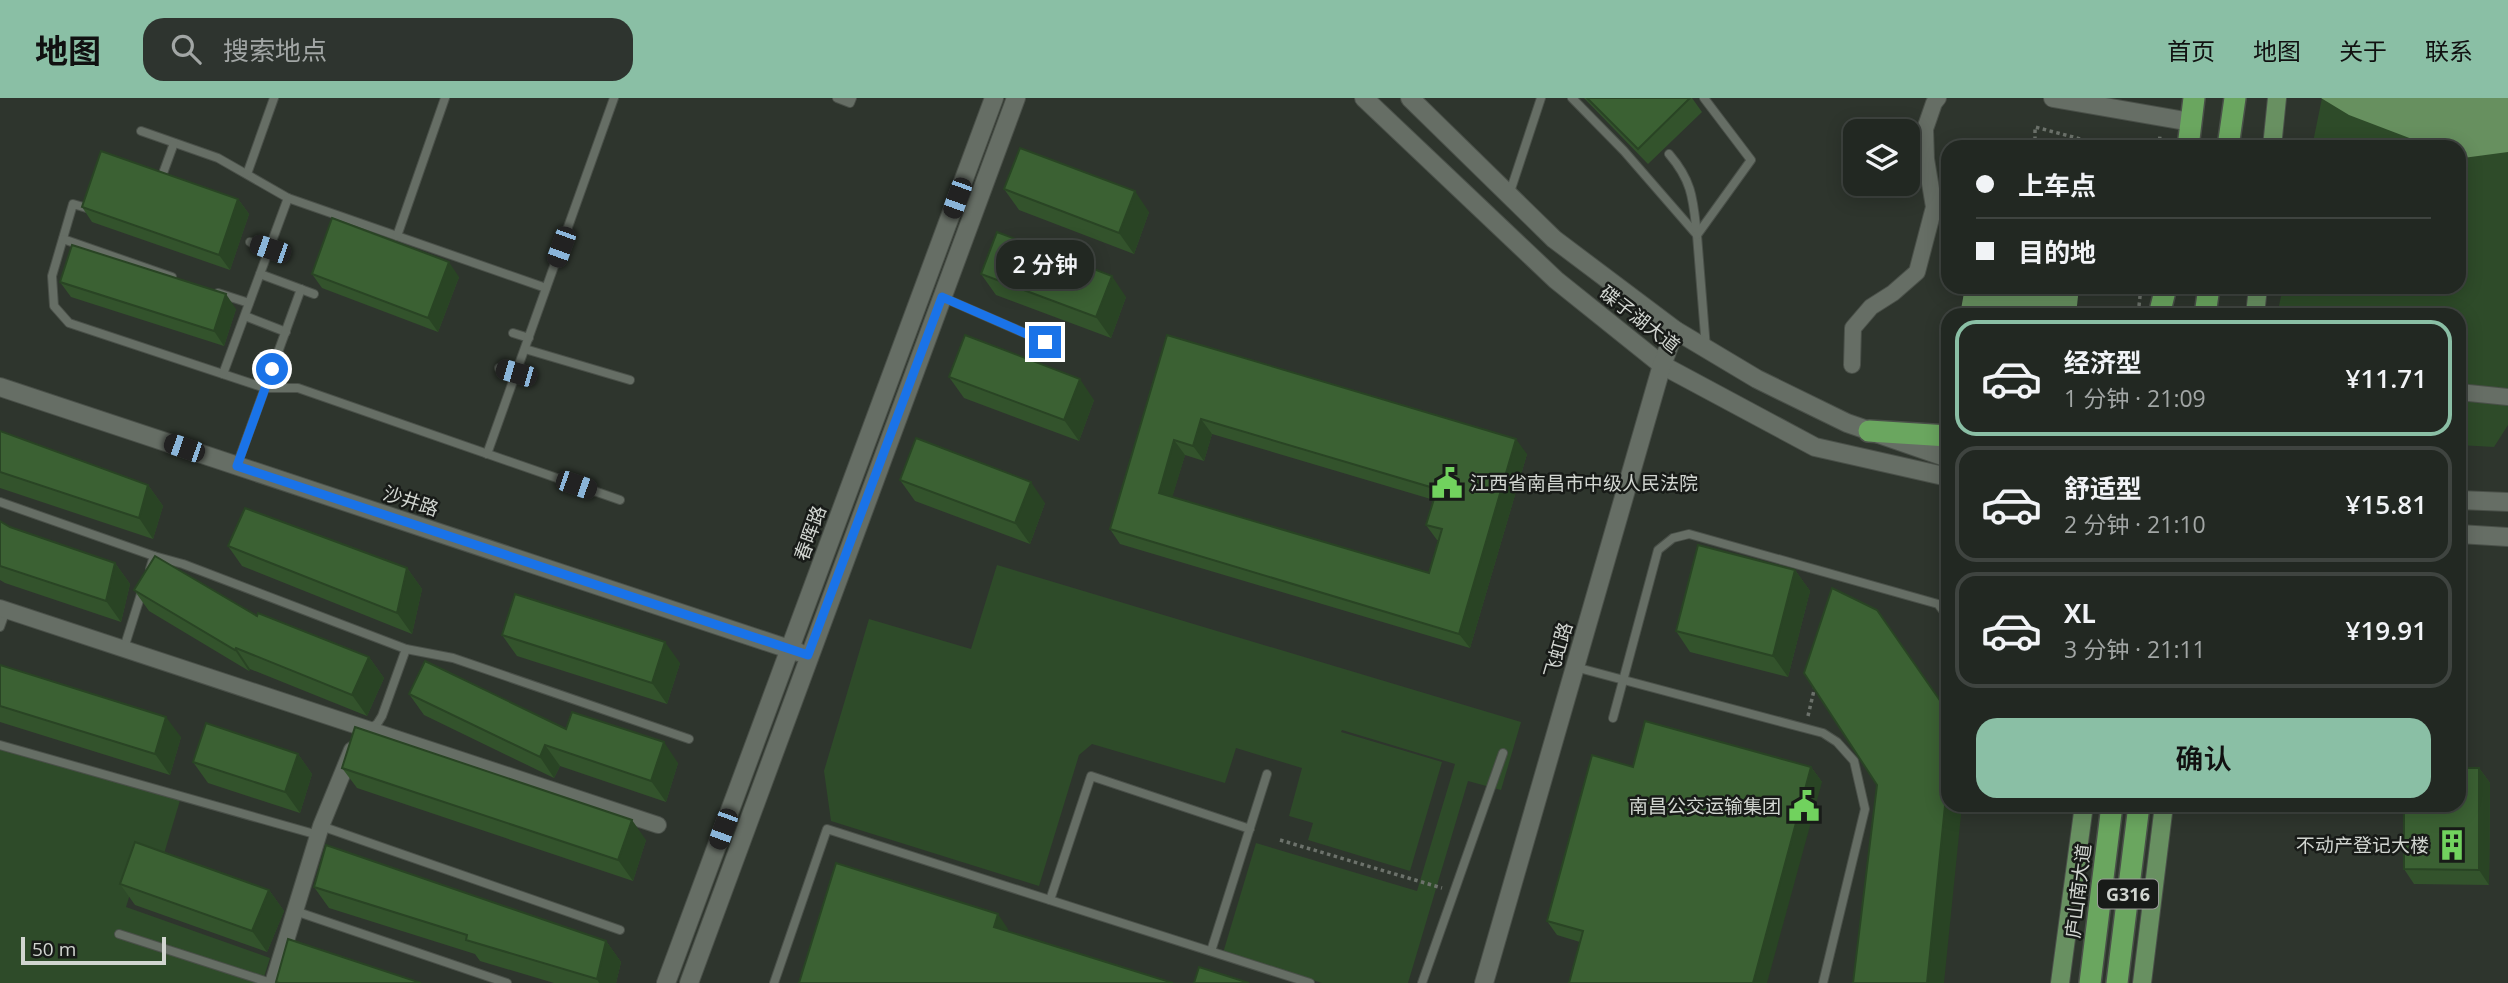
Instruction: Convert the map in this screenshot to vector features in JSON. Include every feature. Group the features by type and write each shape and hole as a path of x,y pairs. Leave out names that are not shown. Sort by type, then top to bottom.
{"highway":[{"path":"2189,140 2193,98"},
{"path":"2229,140 2235,100"},
{"path":"1869,431 1941,436"},
{"name":"庐山南大道","path":"2090,983 2111,812"},
{"name":"G316","path":"2117,983 2138,812"}],"main road":[{"path":"2273,140 2277,100"},
{"path":"2060,983 2083,812"},
{"path":"2142,983 2163,812"}],"street":[{"name":"春晖路","path":"666,983 994,98"},
{"path":"689,983 1016,98"},
{"name":"碟子湖大道","path":"1364,98 1556,280 1662,365 1815,447 1941,475"},
{"name":"碟子湖大道","path":"1410,98 1554,239 1675,330 1757,379 1847,423 1941,456"},
{"path":"1852,365 1853,328 1871,307 1893,293 1917,272 1940,191 1926,159 1925,129 1938,98"},
{"path":"2053,98 2191,122"},
{"name":"飞虹路","path":"1484,983 1662,365 1675,330"},
{"name":"沙井路","path":"0,387 808,655"},
{"path":"2466,393 2508,397"},
{"path":"2466,500 2508,502"},
{"path":"2466,534 2508,537"},
{"path":"3,609 658,825"},
{"path":"272,983 319,831 347,759 369,729"}],"lane":[{"path":"247,174 274,98"},
{"path":"397,236 445,98"},
{"path":"487,454 614,98"},
{"path":"836,98 850,103 852,98"},
{"path":"1509,195 1541,98"},
{"path":"1572,98 1624,151 1697,235"},
{"path":"1697,235 1751,160 1704,98"},
{"path":"141,131 218,158 288,198 546,288"},
{"path":"162,176 174,143"},
{"path":"1669,154 1681,168 1691,189 1706,348"},
{"path":"223,374 288,198"},
{"path":"90,210 73,204 52,276 54,306 69,323 265,388 298,388 620,500"},
{"path":"63,239 187,282"},
{"path":"250,242 270,249"},
{"path":"260,274 314,294"},
{"path":"237,466 301,289"},
{"path":"212,290 249,303"},
{"path":"942,297 1045,342"},
{"path":"244,316 286,332"},
{"path":"513,333 528,338"},
{"path":"525,349 630,380"},
{"path":"499,368 516,373"},
{"path":"0,502 183,564 406,649 453,659 689,738"},
{"path":"1613,718 1658,550 1672,538 1689,534 1938,604 1941,608"},
{"path":"124,648 154,556"},
{"path":"0,627 3,609"},
{"path":"369,729 377,724 382,716 406,649"},
{"path":"1574,667 1824,733 1837,742 1854,761 1865,809 1823,983"},
{"path":"0,745 319,831 620,930"},
{"path":"1422,983 1503,753"},
{"path":"1211,951 1267,775"},
{"path":"1050,900 1091,776 1250,829"},
{"path":"774,983 827,829 1310,983"},
{"path":"295,911 507,983"},
{"path":"119,934 272,983"}],"path":[{"path":"2035,140 2035,127 2084,140"},
{"path":"1805,728 1815,684"},
{"path":"1280,840 1454,891"}],"shaded area":[{"path":"2321,98 2508,98 2508,152 2466,158 2466,140 2415,140 2349,115"},
{"path":"2322,98 2508,98 2508,425 2494,447 2466,445 2466,308 2278,308 2282,294 2466,294 2466,140 2313,140"},
{"path":"1964,294 2078,294 2077,308 1961,308"},
{"path":"997,565 1521,722 1501,790 1468,781 1408,983 1322,983 1223,953 1256,843 1417,891 1455,764 1342,730 1341,732 1442,762 1410,871 1308,840 1313,823 1289,816 1302,768 1236,748 1225,783 1092,744 1079,755 1039,886 831,821 824,771 869,619 971,649"},
{"path":"0,745 181,797 160,867 140,862 126,907 270,958 262,983 0,983"}],"building":[{"path":"1587,98 1690,98 1638,149"},
{"path":"1020,148 1135,191 1119,233 1004,189"},
{"path":"101,151 238,199 219,255 82,207"},
{"path":"332,218 449,262 428,318 312,274"},
{"path":"997,232 1112,276 1096,317 981,274"},
{"path":"72,245 226,294 214,331 60,282"},
{"path":"965,335 1080,379 1064,420 949,377"},
{"name":"江西省南昌市中级人民法院","path":"1167,335 1516,439 1459,634 1110,529","holes":["1201,419 1437,489 1426,525 1442,529 1429,573 1159,493 1174,440 1193,446"]},
{"path":"0,431 148,485 139,518 0,472"},
{"path":"916,438 1031,482 1015,523 900,480"},
{"path":"245,508 407,568 397,613 228,546"},
{"path":"0,521 10,527 115,563 106,601 0,566"},
{"path":"1698,545 1795,570 1773,656 1676,631"},
{"path":"155,556 257,616 258,613 369,657 352,695 236,648 235,650 134,590"},
{"path":"1832,588 1877,610 1941,702 1941,812 1944,812 1927,983 1853,983 1877,785 1804,673"},
{"path":"515,594 665,642 652,683 502,635"},
{"path":"425,661 566,729 572,712 664,742 651,781 545,745 540,757 409,694"},
{"path":"0,665 166,717 155,754 0,706"},
{"path":"1645,721 1811,767 1753,983 1569,983 1583,931 1547,921 1592,755 1633,767"},
{"path":"206,723 298,754 285,792 193,762"},
{"path":"355,727 632,820 618,860 342,768"},
{"name":"不动产登记大楼","path":"2466,768 2479,768 2479,870 2404,869 2404,812 2466,812"},
{"path":"135,842 269,890 252,931 120,884"},
{"path":"326,845 606,941 597,979 466,940 467,935 314,887"},
{"path":"836,863 998,914 994,927 1173,983 799,983"},
{"path":"288,939 421,983 279,983 276,982"},
{"path":"1199,967 1249,983 1194,983"}],"place":[{"name":"江西省南昌市中级人民法院","path":"1447,483"},
{"name":"南昌公交运输集团","path":"1804,806"},
{"name":"不动产登记大楼","path":"2452,845"}],"route":[{"path":"272,369 237,466 808,655 942,297 1045,342"}]}
